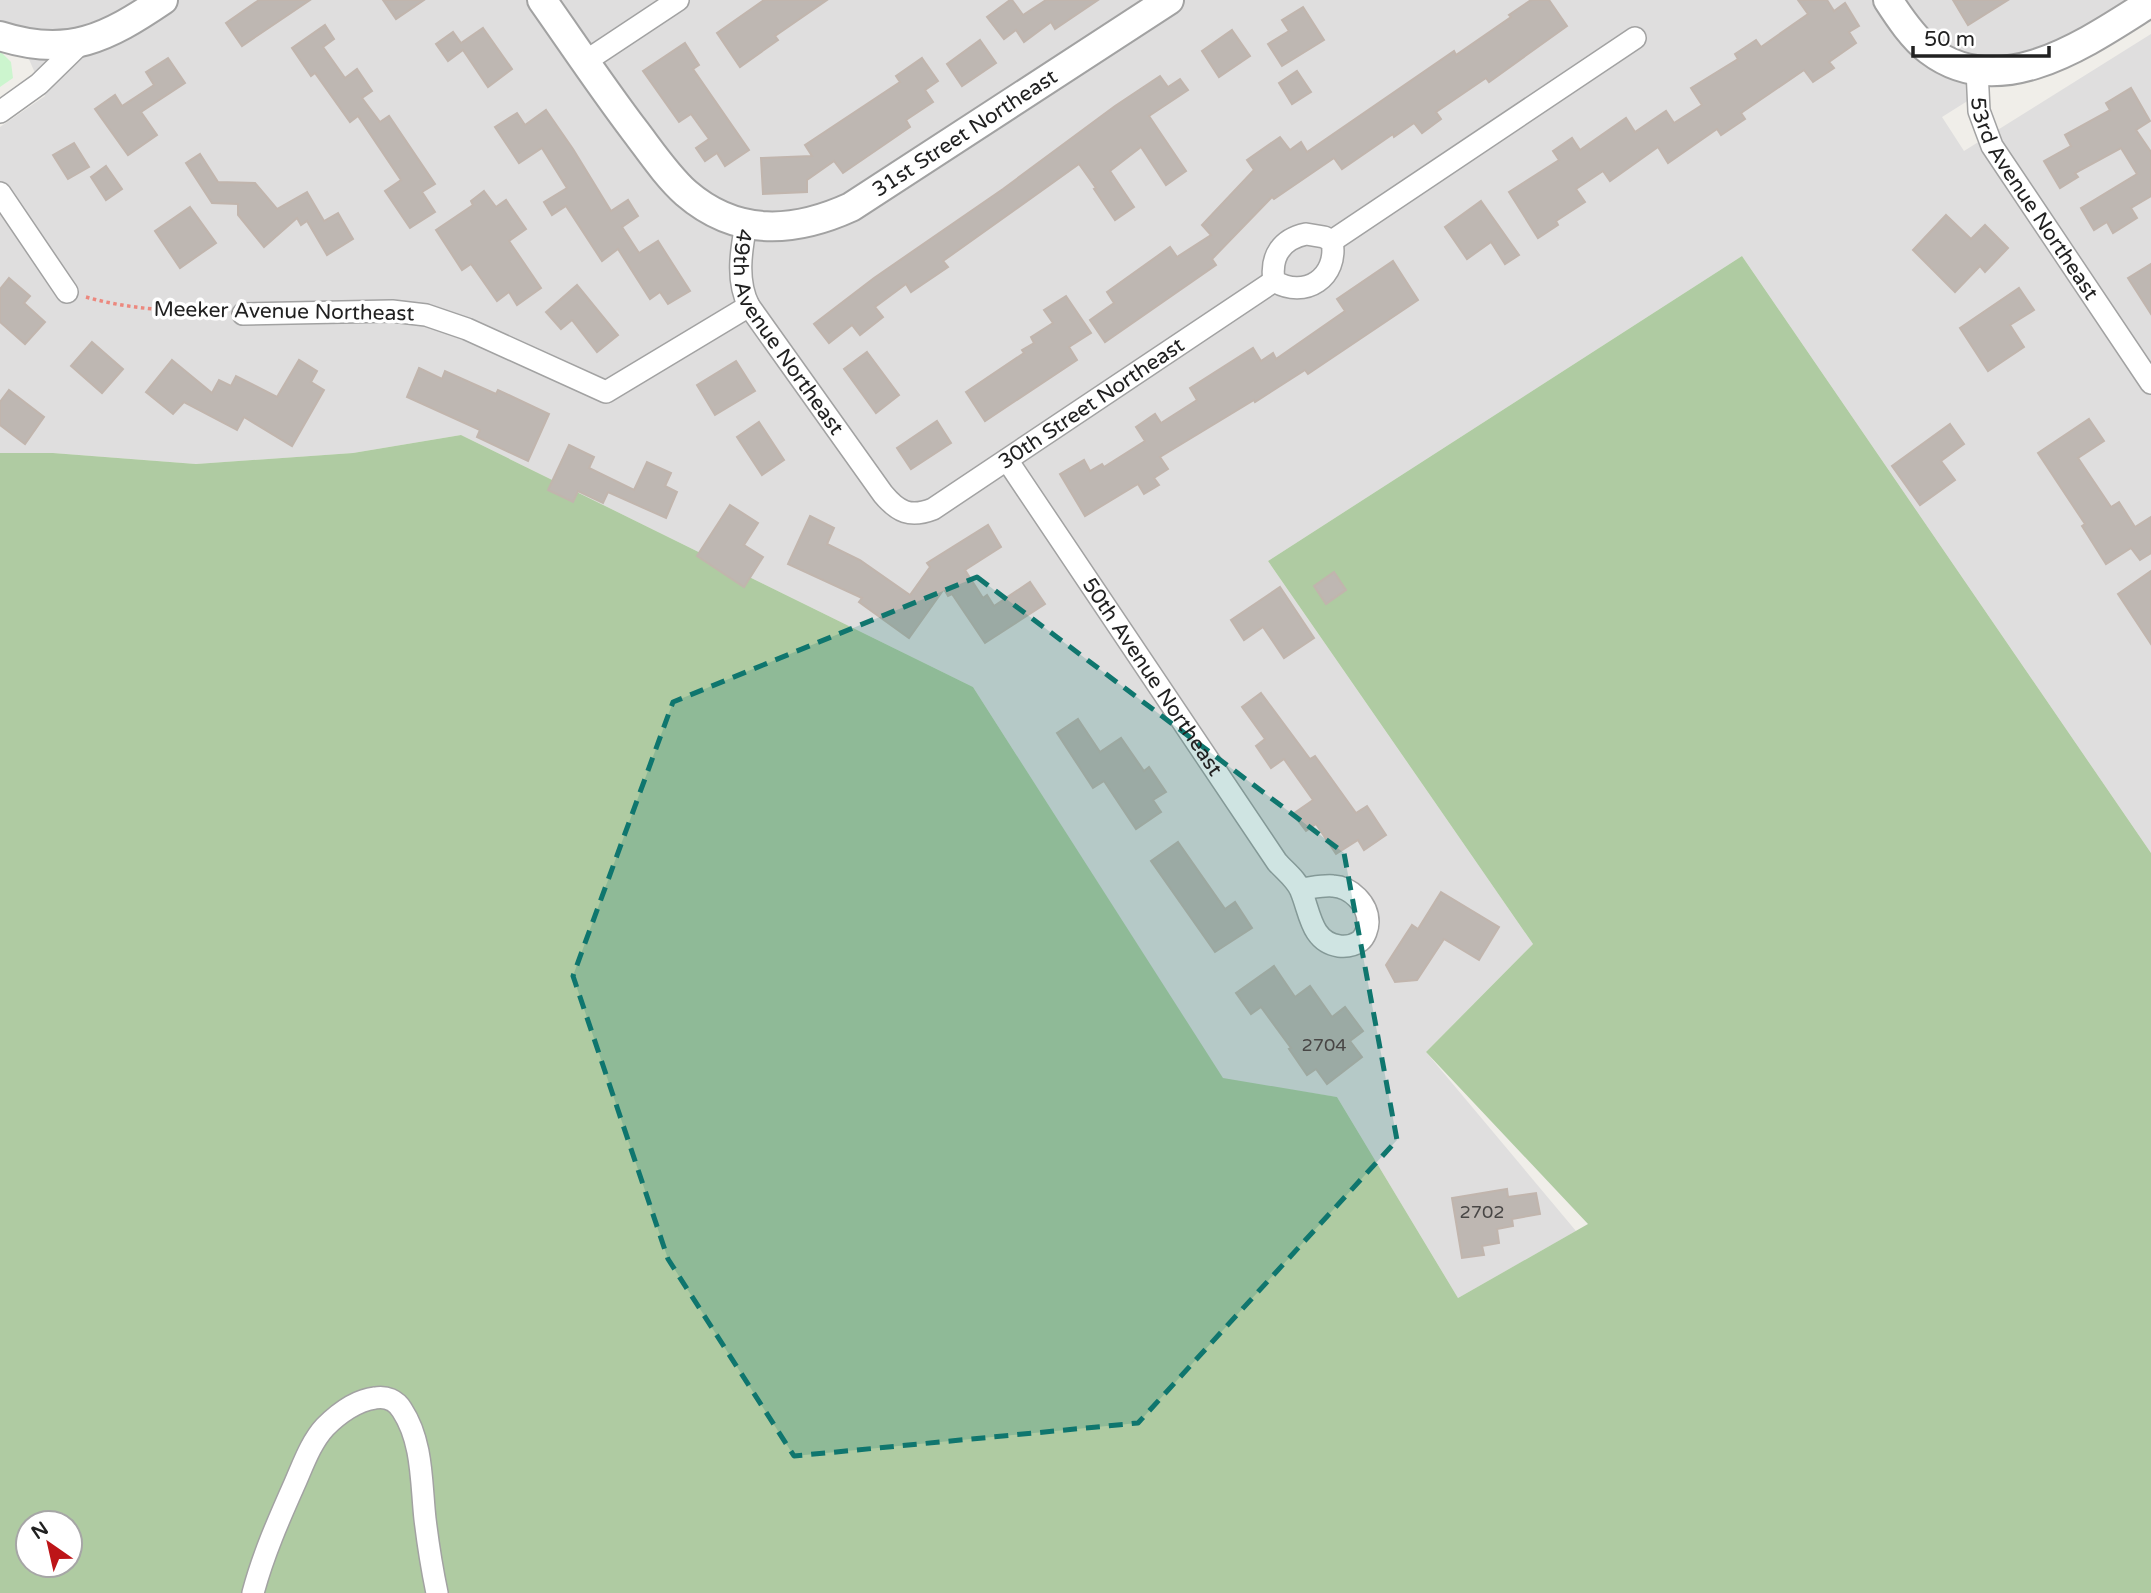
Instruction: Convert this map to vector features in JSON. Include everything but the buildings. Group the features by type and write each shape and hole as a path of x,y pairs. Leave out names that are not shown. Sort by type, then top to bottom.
{"street":[{"path":"0,36 35,46 81,43 109,33 163,0"},
{"name":"49th Avenue Northeast","path":"542,0 618,109 685,192 712,211 746,224 741,277 744,297 883,494 904,513"},
{"path":"586,61 678,0"},
{"name":"31st Street Northeast","path":"746,224 786,227 805,224 826,219 852,207 1169,0"},
{"name":"53rd Avenue Northeast","path":"1888,0 1926,48 1941,59 1978,70 1979,114 1992,146 2151,383"},
{"path":"1978,70 2017,69 2056,56 2090,40 2151,2"},
{"path":"1332,242 1635,38"},
{"path":"0,112 39,84 81,43"},
{"path":"0,193 67,292"},
{"path":"1306,234 1316,234 1332,242 1334,250 1331,266 1328,273 1315,284 1307,288 1290,288 1274,281 1273,262 1282,246 1289,240 1306,234"},
{"name":"30th Street Northeast","path":"904,513 933,509 1274,281"},
{"name":"Meeker Avenue Northeast","path":"243,314 392,311 426,315 467,329 606,392 749,306"},
{"name":"50th Avenue Northeast","path":"1007,460 1277,862 1301,888"},
{"path":"253,1593 260,1565 275,1528 303,1463 317,1438 324,1428 353,1406 366,1399 379,1397 388,1398 401,1409 415,1440 437,1593"}],"path":[{"name":"Meeker Avenue Northeast","path":"67,292 124,306 243,314"}],"highlighted area":[{"path":"977,577 1344,853 1397,1140 1138,1423 794,1456 668,1259 573,976 673,702"}],"shaded area":[{"path":"0,0 2128,0 1942,117 1964,151 2151,34 2151,853 1742,256 1268,561 1533,944 1426,1052 1576,1231 1458,1298 1337,1097 1223,1079 973,687 461,435 353,453 196,464 53,453 0,453 0,127 45,96 18,34 0,26"}],"green space":[{"path":"0,51 11,62 13,78 0,87"},
{"path":"1742,256 2151,853 2151,1593 0,1593 0,453 53,453 196,464 353,453 461,435 973,687 1223,1078 1337,1097 1458,1298 1588,1224 1426,1052 1533,944 1268,561"}]}
